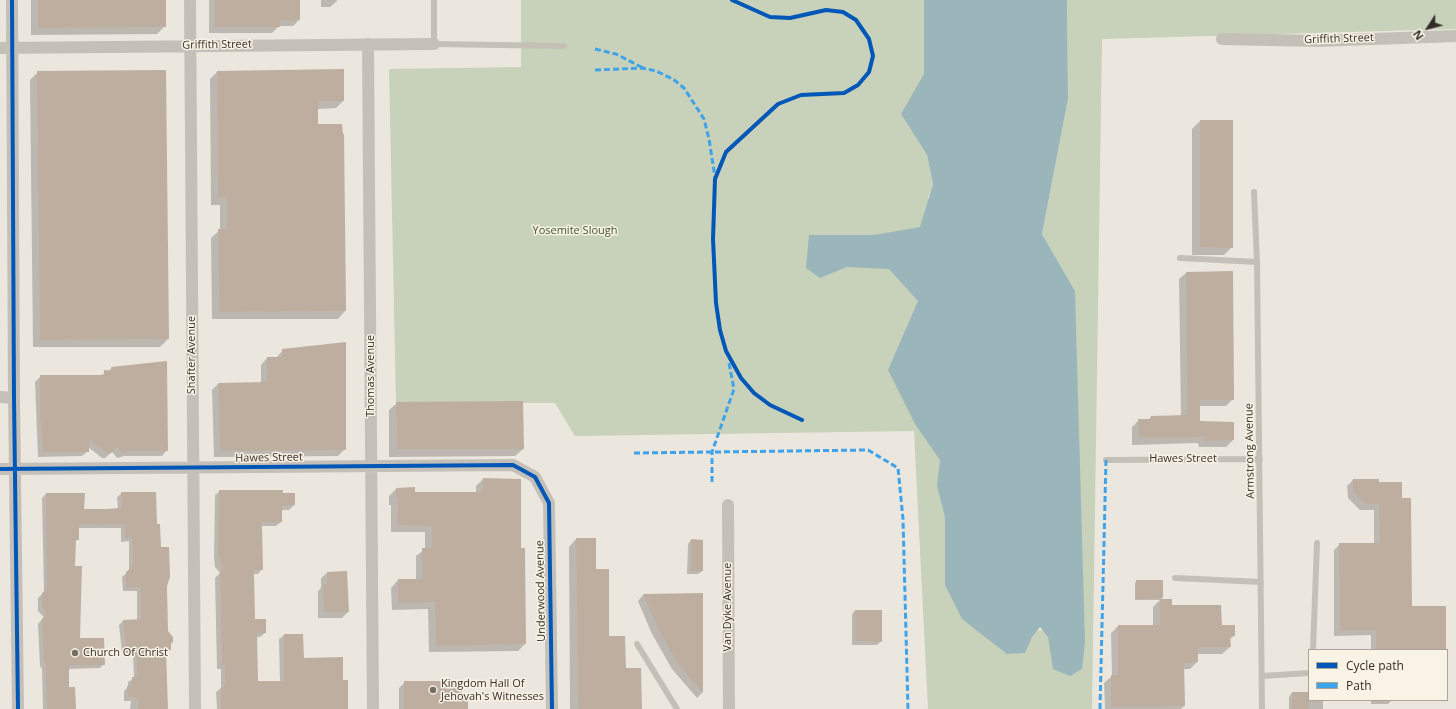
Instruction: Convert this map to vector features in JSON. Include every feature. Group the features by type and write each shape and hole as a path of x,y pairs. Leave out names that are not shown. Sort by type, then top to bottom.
{"street":[{"path":"12,0 14,398 18,709"},
{"name":"Shafter Avenue","path":"190,0 195,709"},
{"name":"Griffith Street","path":"1222,39 1318,41 1456,36"},
{"name":"Thomas Avenue","path":"368,44 373,709"},
{"name":"Griffith Street","path":"0,48 434,44"},
{"path":"0,398 14,398"},
{"name":"Hawes Street","path":"0,469 513,465 536,477"},
{"name":"Underwood Avenue","path":"536,477 549,503 552,709"},
{"name":"Van Dyke Avenue","path":"728,505 729,709"}],"lane":[{"path":"434,0 434,44 564,46"},
{"name":"Armstrong Avenue","path":"1254,192 1257,262 1262,709"},
{"path":"1180,258 1257,262"},
{"name":"Hawes Street","path":"1106,460 1260,459"},
{"path":"1313,649 1317,543"},
{"path":"1176,578 1261,582"},
{"path":"637,644 677,709"},
{"path":"1262,676 1308,673"}],"green space":[{"name":"Yosemite Slough","path":"521,0 936,0 936,73 901,114 927,155 933,184 928,198 1026,632 1075,626 1075,291 1042,234 1068,99 1067,0 1456,0 1456,29 1102,39 1092,709 928,709 914,431 575,436 555,403 396,402 389,69 521,67"}],"water":[{"path":"924,0 1067,0 1068,99 1042,234 1075,291 1085,642 1082,669 1070,676 1053,669 1048,637 1040,627 1032,637 1025,653 1007,654 962,619 945,585 945,517 937,486 940,460 915,424 888,370 918,301 889,269 847,267 820,278 806,268 809,235 874,235 920,227 933,184 927,155 901,114 924,74"}],"building":[{"path":"38,0 166,0 166,27 38,28"},
{"path":"215,0 300,0 300,20 280,21 280,27 215,27"},
{"path":"344,69 344,101 318,101 318,124 342,124 344,134 346,311 219,312 218,229 227,229 227,197 218,198 217,71"},
{"path":"166,70 169,339 40,340 37,71"},
{"path":"1200,120 1233,120 1233,248 1200,247"},
{"path":"1233,271 1234,400 1200,400 1200,421 1234,422 1234,440 1205,441 1205,437 1139,438 1138,419 1151,419 1151,416 1187,415 1186,272"},
{"path":"346,342 346,450 220,451 218,383 267,382 267,357 282,357 282,349"},
{"path":"167,361 168,451 130,451 123,453 117,447 111,453 107,453 89,439 89,452 43,452 40,417 40,375 104,375 104,370 112,371 111,367"},
{"path":"523,401 524,449 397,449 396,402"},
{"path":"483,478 521,479 521,548 525,548 526,644 436,646 435,602 398,603 398,579 423,579 422,548 432,548 432,526 397,525 398,498 396,498 396,488 415,487 415,492 482,492"},
{"path":"1353,479 1379,479 1379,482 1402,482 1402,498 1411,498 1412,606 1446,606 1446,649 1376,649 1376,630 1340,630 1339,543 1380,543 1379,504 1366,504 1353,492"},
{"path":"219,490 283,490 283,493 295,493 295,505 282,506 282,522 262,522 263,570 254,570 255,619 266,619 266,633 257,633 258,681 284,681 284,634 303,634 304,658 343,657 343,680 348,680 348,709 221,709 221,687 225,686 225,665 222,665 220,572 224,568 220,562 218,553"},
{"path":"121,492 156,492 157,524 160,524 161,547 169,547 170,577 167,586 168,631 173,637 173,642 171,644 171,650 166,651 168,709 138,709 138,698 128,697 127,686 132,686 132,677 137,677 137,649 126,649 123,620 141,619 140,587 126,588 126,572 133,566 132,538 125,538 125,525 79,524 79,540 76,540 75,566 82,566 80,638 104,638 105,665 69,665 69,687 75,687 76,709 47,709 46,665 44,662 42,619 47,613 42,607 42,593 47,589 46,493 85,493 84,509 106,509 122,508"},
{"path":"576,538 596,538 596,569 609,569 609,636 625,636 626,668 641,668 642,709 578,709"},
{"path":"691,539 703,540 703,571 691,571"},
{"path":"347,571 349,612 324,612 323,584 327,584 327,572"},
{"path":"1136,580 1163,580 1163,598 1136,599"},
{"path":"703,593 703,693 677,663 658,628 643,594"},
{"path":"1160,599 1172,599 1172,605 1221,605 1222,625 1235,625 1235,636 1230,636 1231,647 1198,647 1198,662 1184,663 1185,706 1111,707 1111,675 1118,675 1118,625 1160,625"},
{"path":"855,610 882,610 882,642 855,641"},
{"name":"Kingdom Hall Of Jehovah's Witnesses","path":"404,681 462,681 462,698 468,698 468,709 404,709"},
{"path":"1292,692 1308,692 1309,709 1292,709"}],"marked path":[{"path":"595,49 616,54 643,68"},
{"path":"595,70 643,68 656,71 673,79 684,88 704,119 715,177"},
{"path":"712,482 712,452 734,389 729,363"},
{"path":"634,453 868,450 898,468 903,519 908,709"},
{"path":"1100,709 1106,460"}],"cycle path":[{"path":"12,0 14,398 18,709"},
{"path":"732,0 770,17 790,18 826,10 843,12 856,20 869,39 873,56 869,72 858,85 844,93 801,95 778,104 726,152 715,179 713,239 716,303 720,330 726,351 741,378 754,393 770,405 802,420"},
{"path":"0,469 513,465 535,477 549,503 552,709"}],"place":[{"name":"Church Of Christ","path":"75,653"},
{"name":"Kingdom Hall Of Jehovah's Witnesses","path":"433,690"}]}
